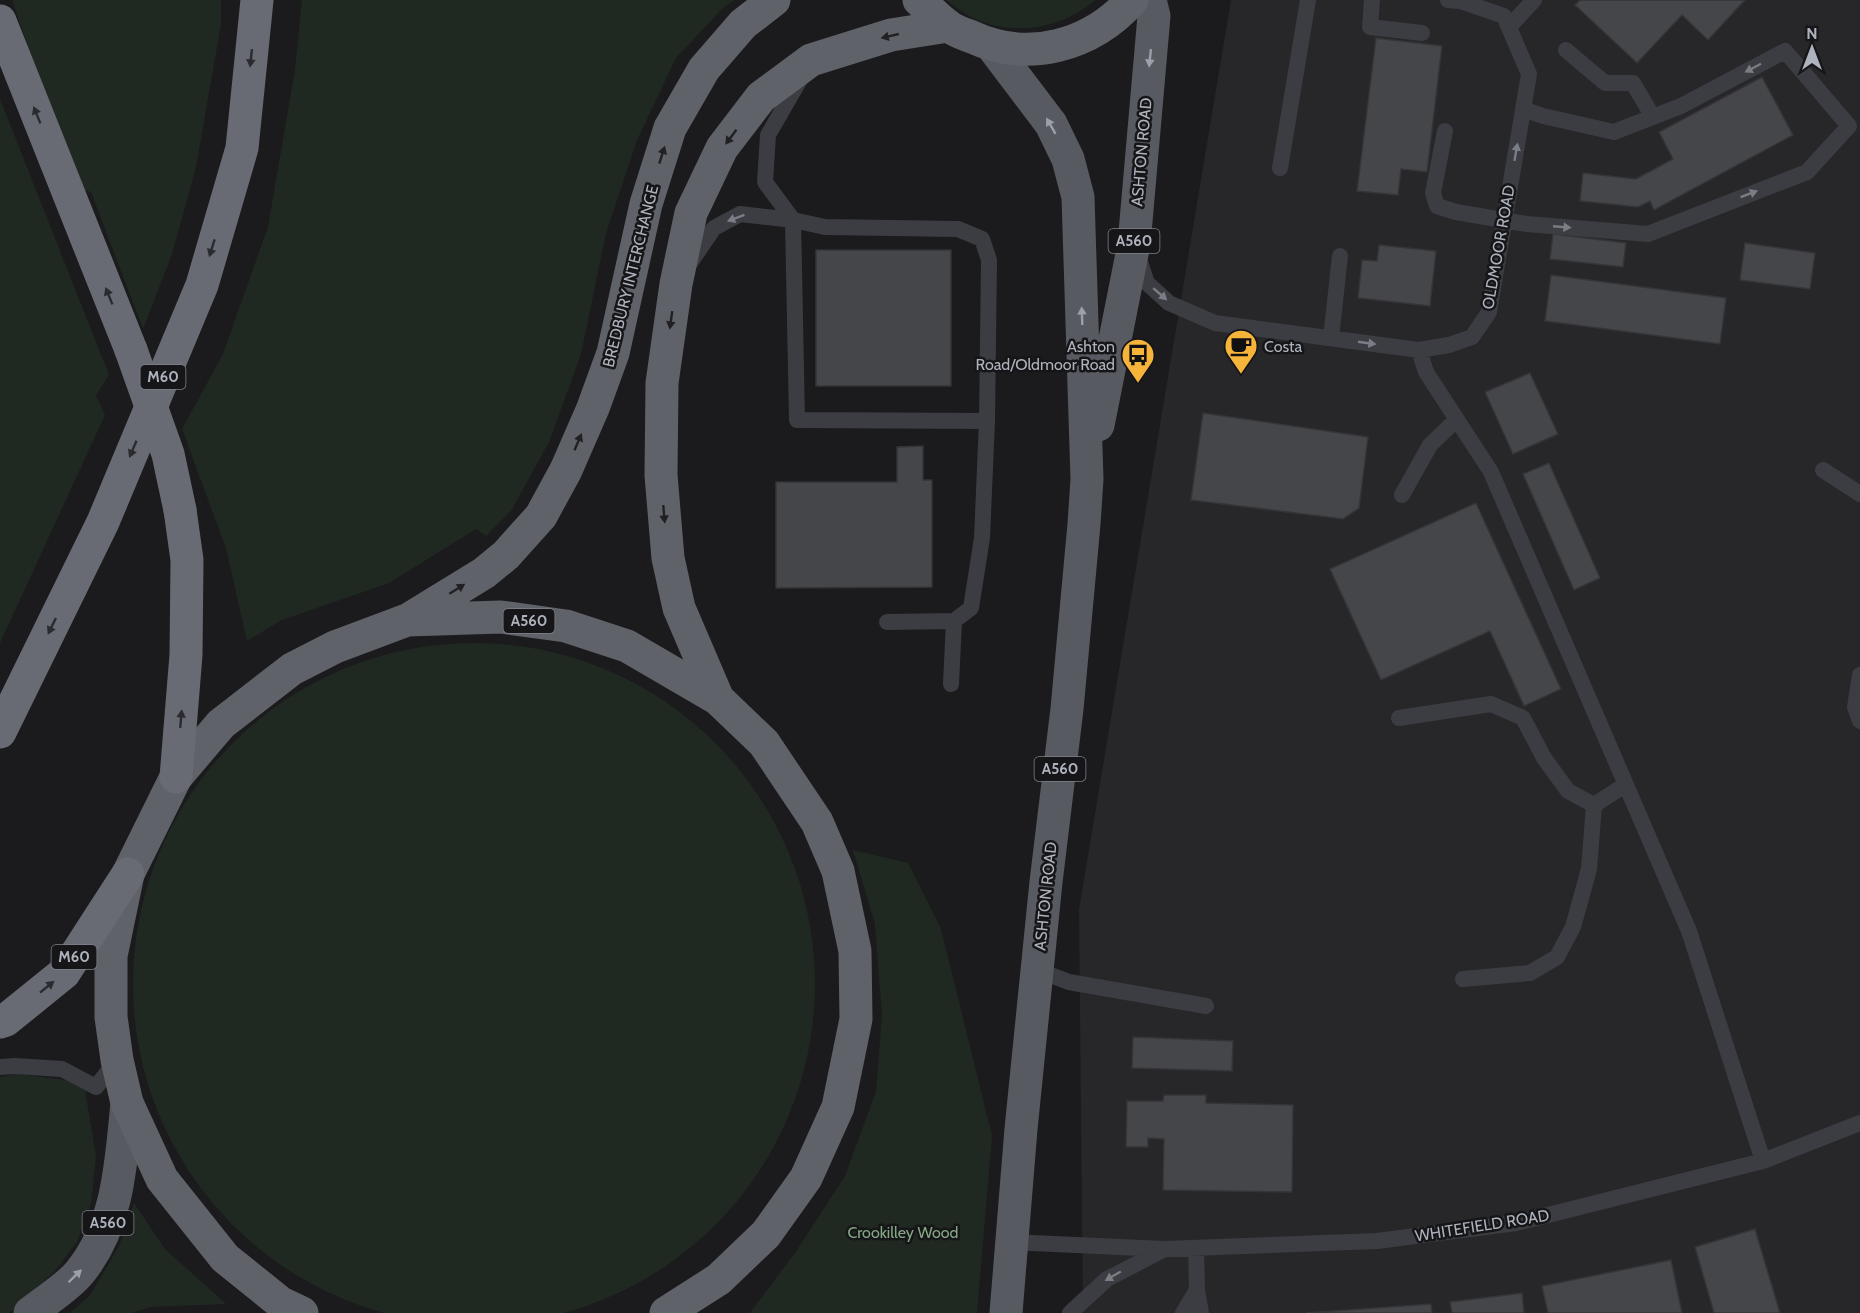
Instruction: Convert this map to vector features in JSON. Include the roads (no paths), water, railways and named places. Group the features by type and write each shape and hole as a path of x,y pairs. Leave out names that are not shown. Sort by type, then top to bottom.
{"highway":[{"name":"M60","path":"0,732 103,522 202,285 242,147 256,0"},
{"name":"BREDBURY INTERCHANGE","path":"302,1313 281,1303 225,1258 162,1179 127,1102 117,1060 111,1017 111,956 128,874 176,777 221,724 292,669 335,647 407,620 484,573 506,555 541,516 566,470 593,408 613,353 646,204 670,128 704,69 743,24 774,0"},
{"name":"A560","path":"919,0 948,26 992,46 1034,50 1076,41 1122,10"},
{"name":"M60","path":"0,21 131,350 168,454 180,510 187,560 186,655 176,777"},
{"name":"BREDBURY INTERCHANGE","path":"718,699 679,608 668,558 661,475 662,383 676,284 691,213 722,148 760,97 811,60 891,35 948,26"},
{"name":"BREDBURY INTERCHANGE","path":"407,620 501,617 566,626 627,646 718,699 764,743 817,822 837,871 855,951 856,1019 838,1107 806,1178 766,1233 719,1279 666,1313"},
{"name":"M60","path":"0,1022 6,1020 64,973 128,874"}],"main road":[{"name":"ASHTON ROAD","path":"1006,1313 1038,970 1067,710 1087,479 1134,244 1154,16 1150,0"},
{"name":"ASHTON ROAD","path":"992,46 1051,124 1068,159 1078,197 1087,479"},
{"name":"A560","path":"30,1313 79,1274 105,1233 118,1188 127,1102"}],"lane":[{"path":"1122,10 1150,0"},
{"path":"1280,168 1308,0"},
{"path":"1372,0 1370,27 1422,33"},
{"path":"1448,0 1504,16 1509,27 1534,0"},
{"name":"OLDMOOR ROAD","path":"1134,244 1147,283 1169,303 1215,323 1419,350 1449,345 1472,337 1489,312 1529,74 1509,27"},
{"path":"1566,50 1605,83 1633,82 1653,117"},
{"path":"1445,131 1433,193 1437,206 1456,212 1504,220 1648,234 1807,172 1849,126 1785,51 1681,106 1614,132 1543,116 1523,109"},
{"path":"811,60 768,135 765,182 793,220 797,420 987,421"},
{"path":"676,284 714,228 740,214 793,220 825,227 958,229 982,239 989,260 987,421 982,538 971,608 954,621 887,622"},
{"path":"1331,338 1340,256"},
{"path":"1419,350 1426,372 1491,472 1689,932 1762,1161"},
{"path":"1402,495 1430,445 1456,420"},
{"path":"1823,470 1860,494"},
{"path":"951,684 954,621"},
{"path":"1860,675 1855,707 1860,721"},
{"path":"1399,718 1491,704 1522,718 1544,758 1568,791 1594,805"},
{"path":"1594,805 1625,785"},
{"path":"1463,979 1530,973 1557,957 1574,927 1589,868 1594,805"},
{"path":"1038,970 1069,982 1206,1006"},
{"path":"0,1067 62,1069 96,1087 117,1060"},
{"name":"WHITEFIELD ROAD","path":"1011,1242 1164,1249 1197,1248 1377,1241 1516,1223 1762,1161 1860,1124"},
{"path":"1197,1248 1197,1290 1201,1313"},
{"name":"WHITEFIELD ROAD","path":"1070,1313 1107,1279 1164,1249"},
{"path":"1183,1313 1197,1290"}],"place":[{"name":"Costa","path":"1241,375"},
{"name":"Ashton Road/Oldmoor Road","path":"1138,384"}],"park label":[{"name":"Crookilley Wood","path":"903,1232"}]}
